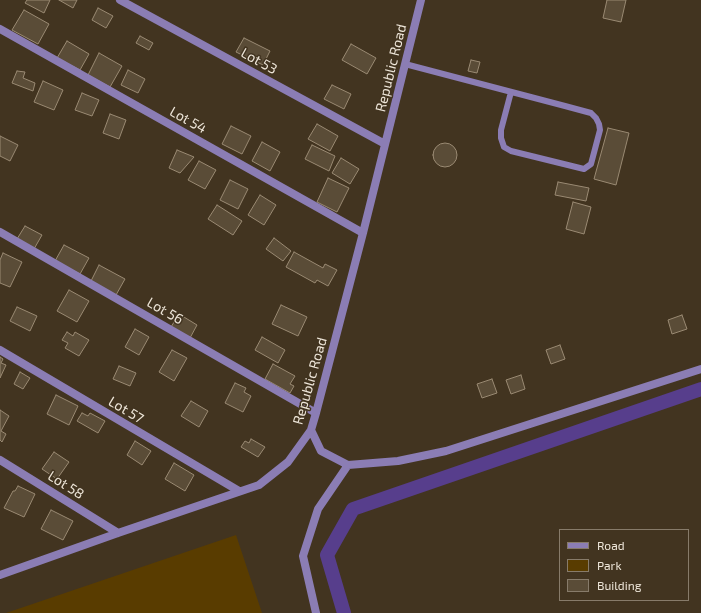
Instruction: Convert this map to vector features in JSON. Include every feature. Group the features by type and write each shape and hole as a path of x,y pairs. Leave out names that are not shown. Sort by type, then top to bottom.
{"street":[{"name":"Lot 53","path":"120,0 385,144"},
{"name":"Republic Road","path":"0,575 259,485 288,462 311,430 316,413 421,0"},
{"name":"Lot 54","path":"0,29 363,233"},
{"name":"Lot 56","path":"0,232 316,413"},
{"name":"Lot 57","path":"0,350 239,491"},
{"path":"311,430 321,451 348,465 398,461 446,451 701,369"},
{"name":"Lot 58","path":"0,460 118,533"},
{"path":"316,613 303,556 318,509 348,465"}],"lane":[{"path":"405,64 512,92 591,113 596,118 600,130 591,164 584,169 511,151 504,147 500,138 501,130 512,92"}],"green space":[{"path":"236,535 262,613 6,613"}],"building":[{"path":"27,0 50,0 44,13 25,3"},
{"path":"59,0 77,0 73,8"},
{"path":"607,0 626,0 621,22 603,18"},
{"path":"98,8 113,16 106,28 92,20"},
{"path":"24,10 49,24 38,44 12,30"},
{"path":"140,36 153,43 149,50 136,43"},
{"path":"244,38 270,51 263,65 236,52"},
{"path":"67,41 89,54 80,70 57,58"},
{"path":"351,44 376,58 367,74 342,60"},
{"path":"99,53 122,66 110,87 88,75"},
{"path":"471,60 480,62 477,73 468,71"},
{"path":"128,70 145,79 138,93 121,85"},
{"path":"17,71 25,72 23,78 35,83 33,91 12,83"},
{"path":"43,81 63,90 54,110 34,102"},
{"path":"332,85 351,94 344,109 324,99"},
{"path":"82,93 99,100 92,116 75,110"},
{"path":"110,114 126,120 119,139 103,133"},
{"path":"317,124 338,136 330,151 308,139"},
{"path":"231,126 251,136 242,154 222,144"},
{"path":"608,128 629,133 616,185 594,179"},
{"path":"0,136 18,145 10,161 0,156"},
{"path":"262,142 280,152 270,171 252,161"},
{"path":"445,143 454,146 457,155 454,164 445,167 436,164 433,155 436,146"},
{"path":"312,145 335,156 329,171 305,159"},
{"path":"177,150 194,157 180,173 169,168"},
{"path":"341,158 359,169 350,184 332,173"},
{"path":"199,161 216,170 205,189 188,180"},
{"path":"328,178 349,188 337,212 317,202"},
{"path":"230,180 248,189 238,209 220,200"},
{"path":"558,182 589,188 586,201 555,195"},
{"path":"260,195 276,205 264,225 248,215"},
{"path":"573,202 591,207 584,234 566,229"},
{"path":"217,205 242,221 233,235 208,219"},
{"path":"25,226 42,235 34,249 17,239"},
{"path":"274,238 291,251 283,261 266,249"},
{"path":"64,245 89,258 80,274 55,261"},
{"path":"294,252 323,268 325,264 337,270 328,286 317,280 315,283 286,267"},
{"path":"3,253 22,262 10,287 0,283 0,260"},
{"path":"99,265 125,279 116,295 91,281"},
{"path":"69,290 89,301 77,322 57,311"},
{"path":"281,305 307,317 298,336 272,324"},
{"path":"17,307 37,316 30,331 10,321"},
{"path":"179,314 197,325 190,338 171,327"},
{"path":"682,315 687,329 672,334 668,320"},
{"path":"135,329 149,337 139,355 125,347"},
{"path":"67,332 73,336 75,332 89,340 79,356 65,348 68,343 62,340"},
{"path":"262,337 285,350 278,363 255,350"},
{"path":"560,345 565,359 551,364 546,350"},
{"path":"172,350 187,358 174,381 159,372"},
{"path":"0,357 3,359 1,363 6,365 0,378"},
{"path":"273,364 295,376 290,384 294,386 290,393 265,379"},
{"path":"119,366 136,373 130,386 113,379"},
{"path":"20,372 30,378 23,389 14,384"},
{"path":"521,375 525,389 511,394 506,380"},
{"path":"492,379 497,393 482,398 477,384"},
{"path":"235,383 246,388 244,392 251,396 243,412 225,403"},
{"path":"56,395 78,406 69,425 47,414"},
{"path":"191,401 208,411 199,427 181,416"},
{"path":"0,410 9,416 1,431 6,434 2,442 0,440"},
{"path":"82,413 88,416 90,413 105,421 98,433 77,421"},
{"path":"251,439 265,447 258,457 241,447 245,441 249,443"},
{"path":"135,441 151,451 142,465 127,455"},
{"path":"54,452 69,462 57,479 42,469"},
{"path":"174,463 194,475 185,491 165,479"},
{"path":"18,486 35,494 24,517 4,508 13,491 15,491"},
{"path":"51,510 73,521 63,540 41,529"}],"waterway":[{"path":"344,613 327,555 353,509 701,389"}]}
